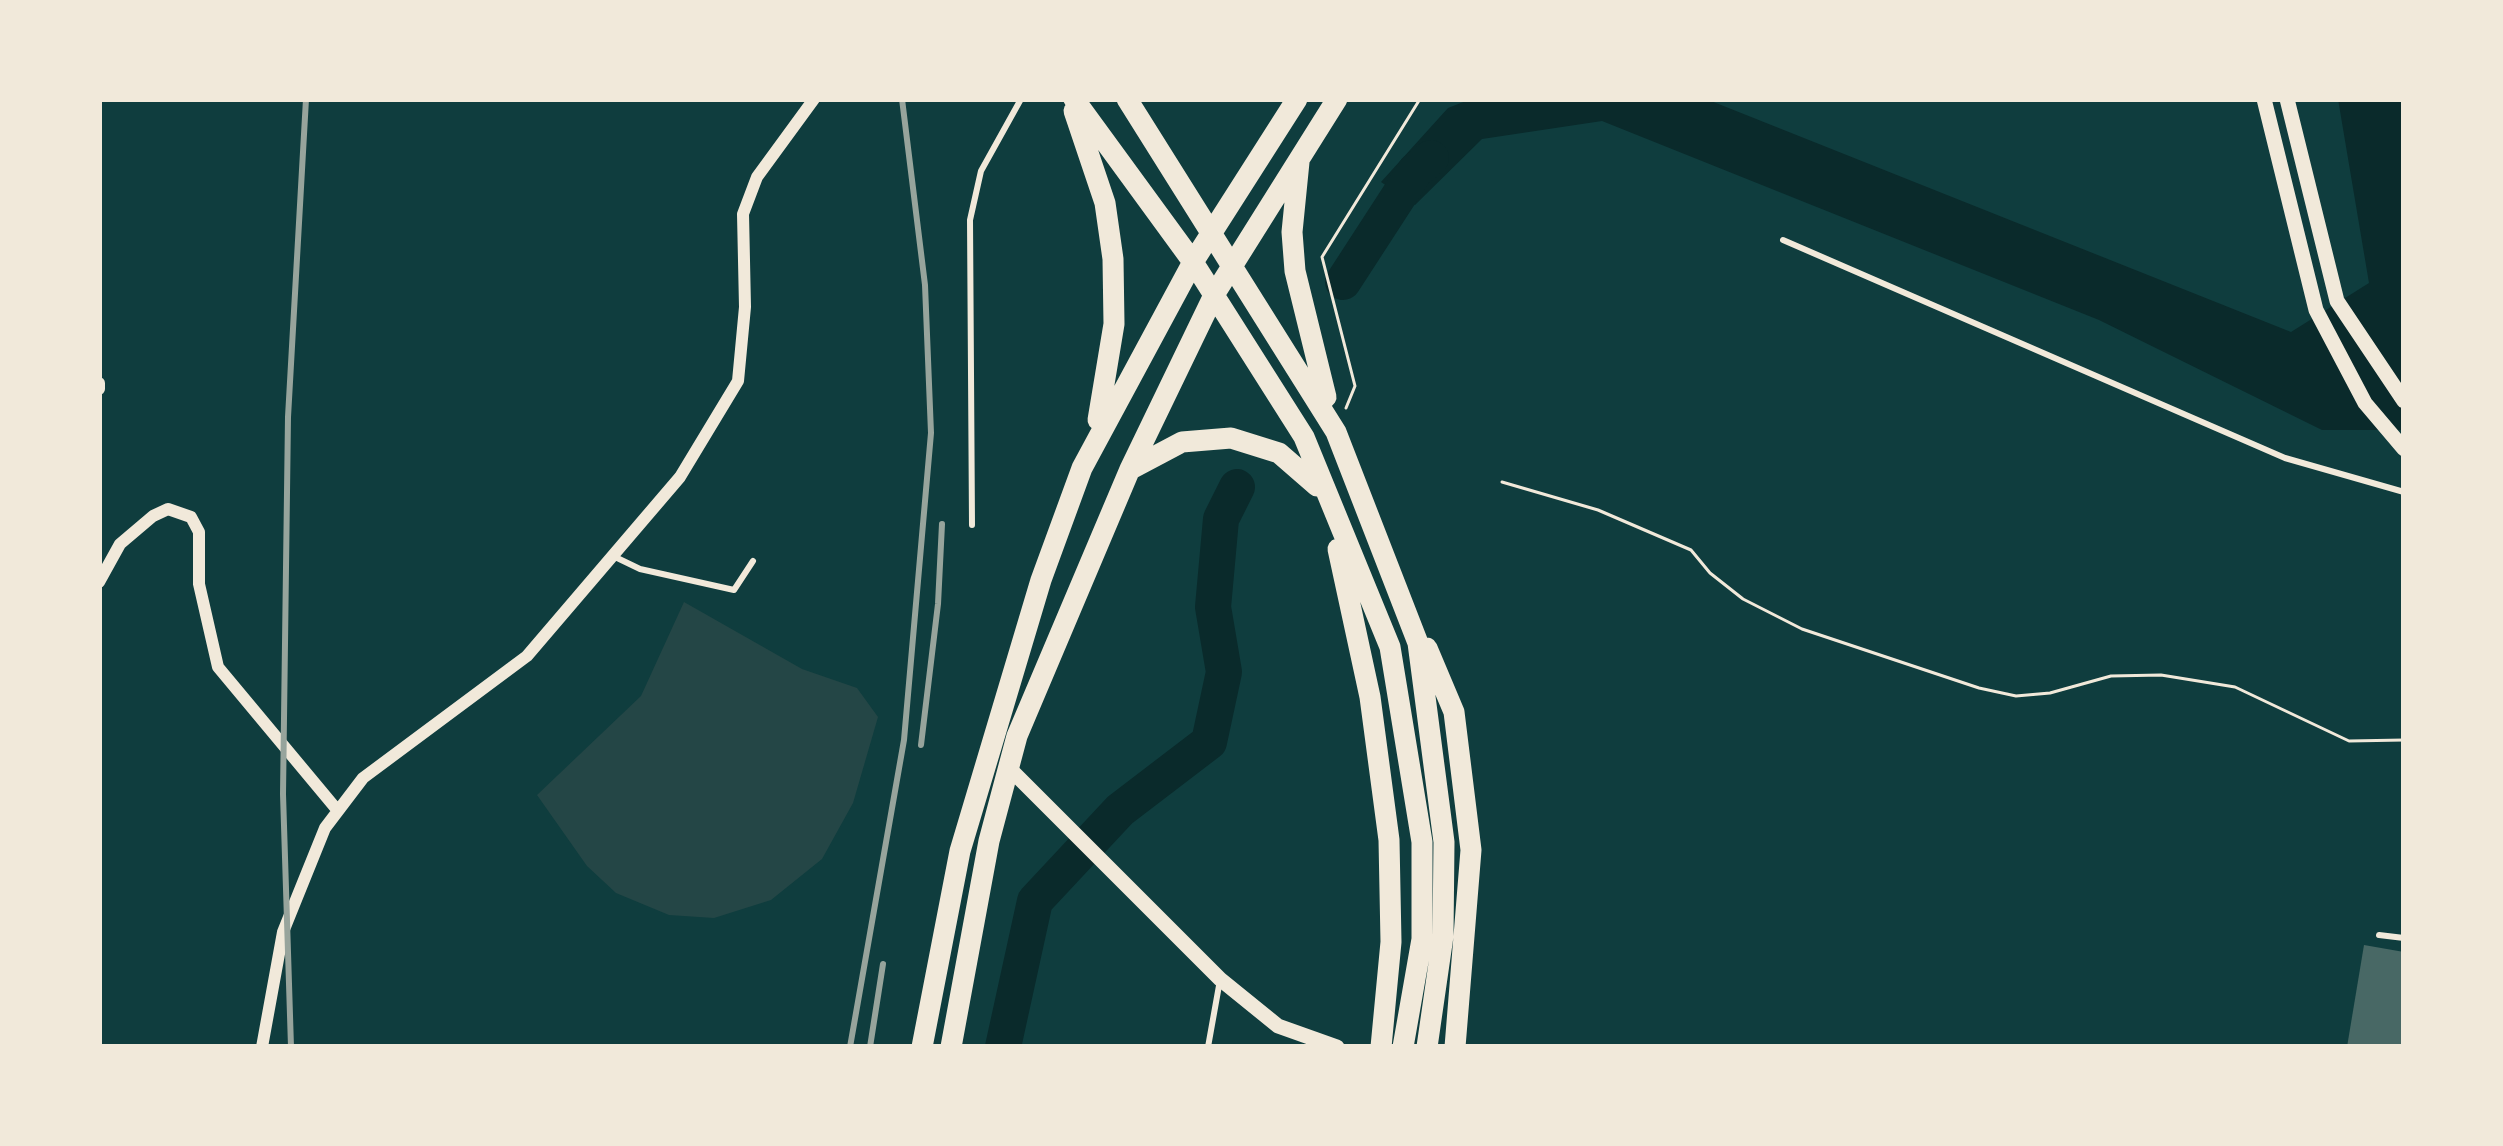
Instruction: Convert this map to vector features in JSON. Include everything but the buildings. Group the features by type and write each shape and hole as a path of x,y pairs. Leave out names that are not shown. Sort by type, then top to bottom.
{"highway":[{"path":"1072,99 1193,262 1304,437 1390,647 1433,842 1403,1047"},
{"path":"922,1047 960,851 1041,580 1104,397 1115,287 1105,203 1072,99"},
{"path":"1127,99 1336,432 1454,712 1472,850 1456,1047"},
{"path":"1082,468 1193,262 1297,99"},
{"path":"951,1047 989,841 1009,768 1130,469 1214,296 1337,99"},
{"path":"1300,157 1292,232 1295,271 1336,432"},
{"path":"1130,469 1182,442 1231,438 1263,446 1294,463 1328,502 1370,698 1389,840 1391,942 1381,1047"},
{"path":"1366,503 1418,643 1443,936 1427,1047"}],"street":[{"path":"262,1047 283,932 326,828 338,811 363,778 527,656 680,477 738,381 746,307 743,214 758,177 814,99"},
{"path":"2264,99 2316,310 2365,403 2404,449"},
{"path":"2288,99 2338,301 2404,401"},
{"path":"99,582 120,544 153,516 177,509 191,517 199,532 200,584 218,667 338,811"},
{"path":"1009,768 1220,979 1279,1026 1337,1047"}],"lane":[{"path":"972,525 970,220 981,171 1021,99"},
{"path":"1783,240 2285,458 2404,491"},
{"path":"613,556 640,568 734,590 753,561"},
{"path":"2380,935 2404,938"},
{"path":"1208,1047 1220,979"}],"path":[{"path":"1336,432 1355,386 1322,257 1420,99"},
{"path":"1502,482 1598,510 1691,550 1743,599 1802,629 1978,688 2017,696 2050,693 2110,676 2161,675 2235,687 2349,742 2404,740"}],"shaded area":[{"path":"1471,99 1706,99 2291,332 2369,283 2338,99 2404,99 2404,430 2322,430 2099,320 1602,121 1482,139 1415,205 1381,182 1448,108"},
{"path":"684,602 802,669 857,688 878,717 853,803 822,859 771,900 714,918 669,915 616,893 587,866 537,795 641,696"}],"waterway":[{"path":"1343,282 1415,171 1431,158"},
{"path":"1003,1047 1035,901 1120,810 1209,742 1224,672 1213,607 1221,519 1237,487"}],"railway":[{"path":"291,1047 283,794 288,417 306,99"},
{"path":"850,1047 904,740 931,433 925,285 902,99"},
{"path":"921,745 942,524"},
{"path":"870,1047 883,964"}]}
